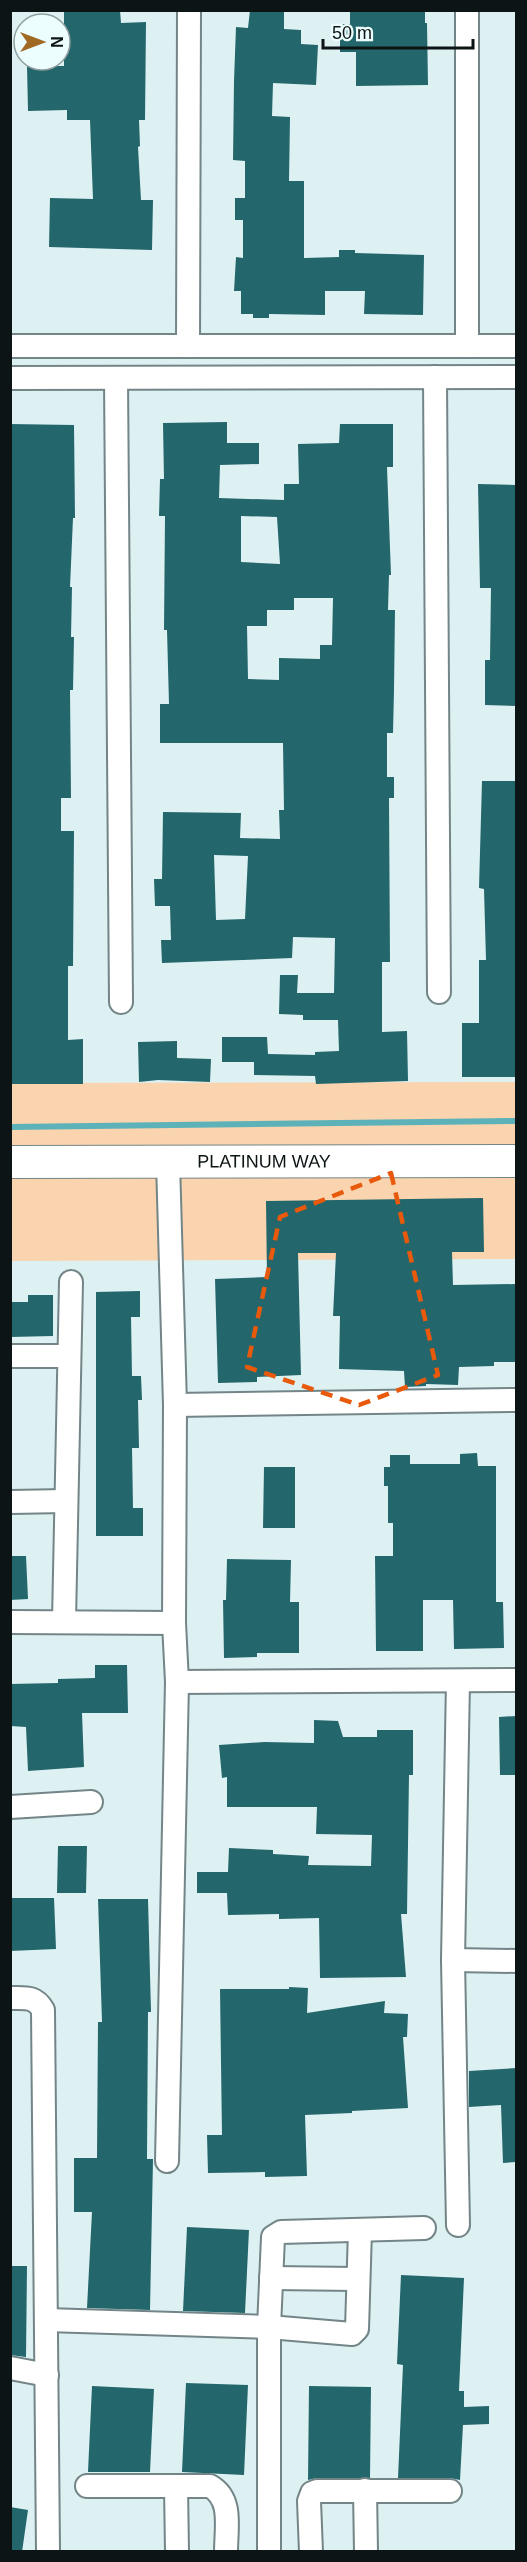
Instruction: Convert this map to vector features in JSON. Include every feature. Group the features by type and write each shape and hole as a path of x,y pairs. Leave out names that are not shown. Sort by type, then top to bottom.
{"street":[{"path":"188,346 189,10"},
{"path":"466,346 467,10"},
{"path":"10,346 516,346"},
{"path":"435,377 439,992"},
{"path":"10,378 516,377"},
{"path":"116,378 121,1002"},
{"path":"167,2161 177,1682 174,1623 175,1405 168,1161"},
{"name":"PLATINUM WAY","path":"10,1162 516,1161"},
{"path":"64,1622 71,1282"},
{"path":"10,1356 69,1356"},
{"path":"175,1405 516,1400"},
{"path":"10,1502 66,1501"},
{"path":"10,1622 174,1623"},
{"path":"177,1682 516,1680"},
{"path":"458,1681 453,1960 458,2225"},
{"path":"10,1807 91,1802"},
{"path":"453,1960 516,1961"},
{"path":"10,1998 32,1998 38,2001 43,2010 48,2552"},
{"path":"269,2552 269,2327 273,2237 276,2233 424,2228"},
{"path":"46,2320 355,2332 357,2329 360,2230"},
{"path":"271,2278 358,2279"},
{"path":"10,2368 47,2375"},
{"path":"87,2486 210,2486 220,2492 225,2502 226,2552"},
{"path":"176,2486 177,2552"},
{"path":"312,2552 309,2501 312,2493 364,2490 450,2491"},
{"path":"364,2490 366,2552"}],"highlighted area":[{"path":"391,1173 438,1375 359,1405 247,1367 280,1217"}],"shaded area":[{"path":"516,1082 516,1259 11,1261 10,1083"}],"building":[{"path":"64,10 120,10 121,23 146,22 145,120 139,120 140,146 138,147 141,200 153,200 152,250 49,247 50,198 93,199 90,120 67,120 67,110 28,111 27,72 72,72 72,12 64,12"},
{"path":"250,10 284,10 284,29 301,30 301,44 318,45 316,85 273,83 272,116 290,117 289,181 304,181 304,258 339,257 339,250 355,250 355,253 424,255 423,315 364,314 365,291 325,291 325,315 269,314 269,318 253,318 253,314 241,314 241,291 234,291 236,257 243,258 243,220 235,220 235,198 245,198 245,161 233,160 234,81 236,27 248,28"},
{"path":"350,10 425,10 428,85 356,86 356,52 340,52 340,24 350,24"},
{"path":"227,422 227,443 259,443 259,464 220,465 219,498 284,500 284,484 299,484 298,444 339,443 340,424 393,424 393,467 387,467 391,575 389,575 388,610 395,610 394,690 393,733 387,733 387,777 394,777 394,798 389,798 390,962 382,962 382,1032 407,1031 408,1081 316,1084 315,1076 254,1075 254,1062 222,1062 222,1037 267,1037 268,1054 315,1055 315,1052 339,1051 338,1020 303,1020 303,1015 279,1014 280,975 298,975 297,993 334,993 335,938 293,937 292,958 162,963 161,940 171,940 170,906 155,906 154,879 162,879 163,812 241,813 240,838 280,839 279,810 284,810 283,743 160,743 160,704 169,704 167,630 164,630 165,516 159,516 160,479 164,479 163,423","holes":["241,516 277,517 280,564 241,562","294,598 333,598 332,645 320,645 320,659 279,658 279,680 248,679 247,626 267,626 267,610 294,610","214,855 248,856 245,919 216,920"]},
{"path":"10,424 74,425 75,518 73,518 70,587 72,587 71,637 74,637 73,690 70,690 71,798 61,798 61,831 74,831 73,966 68,966 68,1040 83,1039 83,1084 10,1084"},
{"path":"478,484 516,485 516,706 485,705 485,660 490,660 491,588 480,588"},
{"path":"482,781 516,781 516,1077 462,1077 462,1023 479,1023 479,960 486,960 484,889 479,888"},
{"path":"177,1041 177,1058 211,1059 210,1082 158,1080 139,1082 138,1042"},
{"path":"483,1198 484,1252 452,1252 453,1285 516,1284 516,1362 494,1362 494,1366 459,1367 458,1385 426,1384 426,1386 405,1387 404,1371 339,1369 340,1316 333,1316 336,1253 298,1253 301,1375 257,1377 257,1382 218,1383 215,1279 267,1277 266,1201"},
{"path":"140,1291 140,1317 131,1317 132,1376 141,1376 142,1400 138,1400 139,1448 132,1448 133,1508 143,1508 143,1536 96,1536 96,1292"},
{"path":"28,1295 53,1295 53,1336 10,1337 12,1302 28,1302"},
{"path":"477,1453 478,1466 496,1466 496,1602 503,1602 504,1648 454,1649 453,1600 423,1600 423,1651 376,1651 375,1556 393,1556 393,1523 388,1523 388,1486 384,1486 384,1467 390,1467 390,1455 410,1455 410,1464 460,1464 460,1454"},
{"path":"264,1467 295,1467 295,1528 263,1528"},
{"path":"10,1556 26,1556 28,1599 10,1600"},
{"path":"227,1559 291,1560 290,1602 299,1602 299,1653 257,1653 257,1657 224,1658 223,1600 226,1600"},
{"path":"95,1665 127,1665 128,1713 82,1713 84,1767 28,1771 26,1727 10,1726 10,1684 58,1683 58,1679 95,1678"},
{"path":"516,1716 516,1775 500,1775 499,1717"},
{"path":"314,1720 338,1721 343,1737 377,1737 377,1730 413,1730 413,1775 409,1775 407,1914 401,1914 406,1977 320,1978 319,1918 279,1919 279,1914 228,1915 227,1893 197,1893 197,1872 228,1872 229,1848 273,1850 273,1854 309,1856 308,1865 371,1866 372,1835 316,1834 317,1807 227,1807 227,1777 222,1778 219,1745 264,1742 314,1743"},
{"path":"58,1846 87,1846 86,1893 57,1893"},
{"path":"10,1898 54,1898 56,1949 10,1951"},
{"path":"98,1899 148,1899 151,2012 148,2012 147,2159 153,2159 150,2310 87,2308 92,2212 74,2212 74,2158 97,2158 98,2022 102,2022"},
{"path":"289,1987 308,1988 307,2013 385,2001 384,2013 408,2014 407,2037 403,2037 408,2108 305,2115 307,2176 265,2177 265,2172 208,2173 207,2135 222,2135 220,1989 289,1989"},
{"path":"516,2068 516,2162 503,2163 501,2105 469,2107 469,2071"},
{"path":"187,2227 249,2230 245,2313 183,2311"},
{"path":"10,2266 27,2266 26,2357 10,2355"},
{"path":"401,2275 464,2278 459,2391 464,2391 464,2407 489,2406 489,2424 463,2425 460,2480 398,2478 403,2365 397,2364"},
{"path":"186,2383 248,2385 244,2475 182,2472"},
{"path":"92,2386 154,2389 150,2472 88,2472"},
{"path":"309,2386 371,2387 370,2478 308,2480"},
{"path":"10,2507 28,2510 22,2552 10,2552"}],"waterway":[{"path":"10,1127 516,1121"}]}
